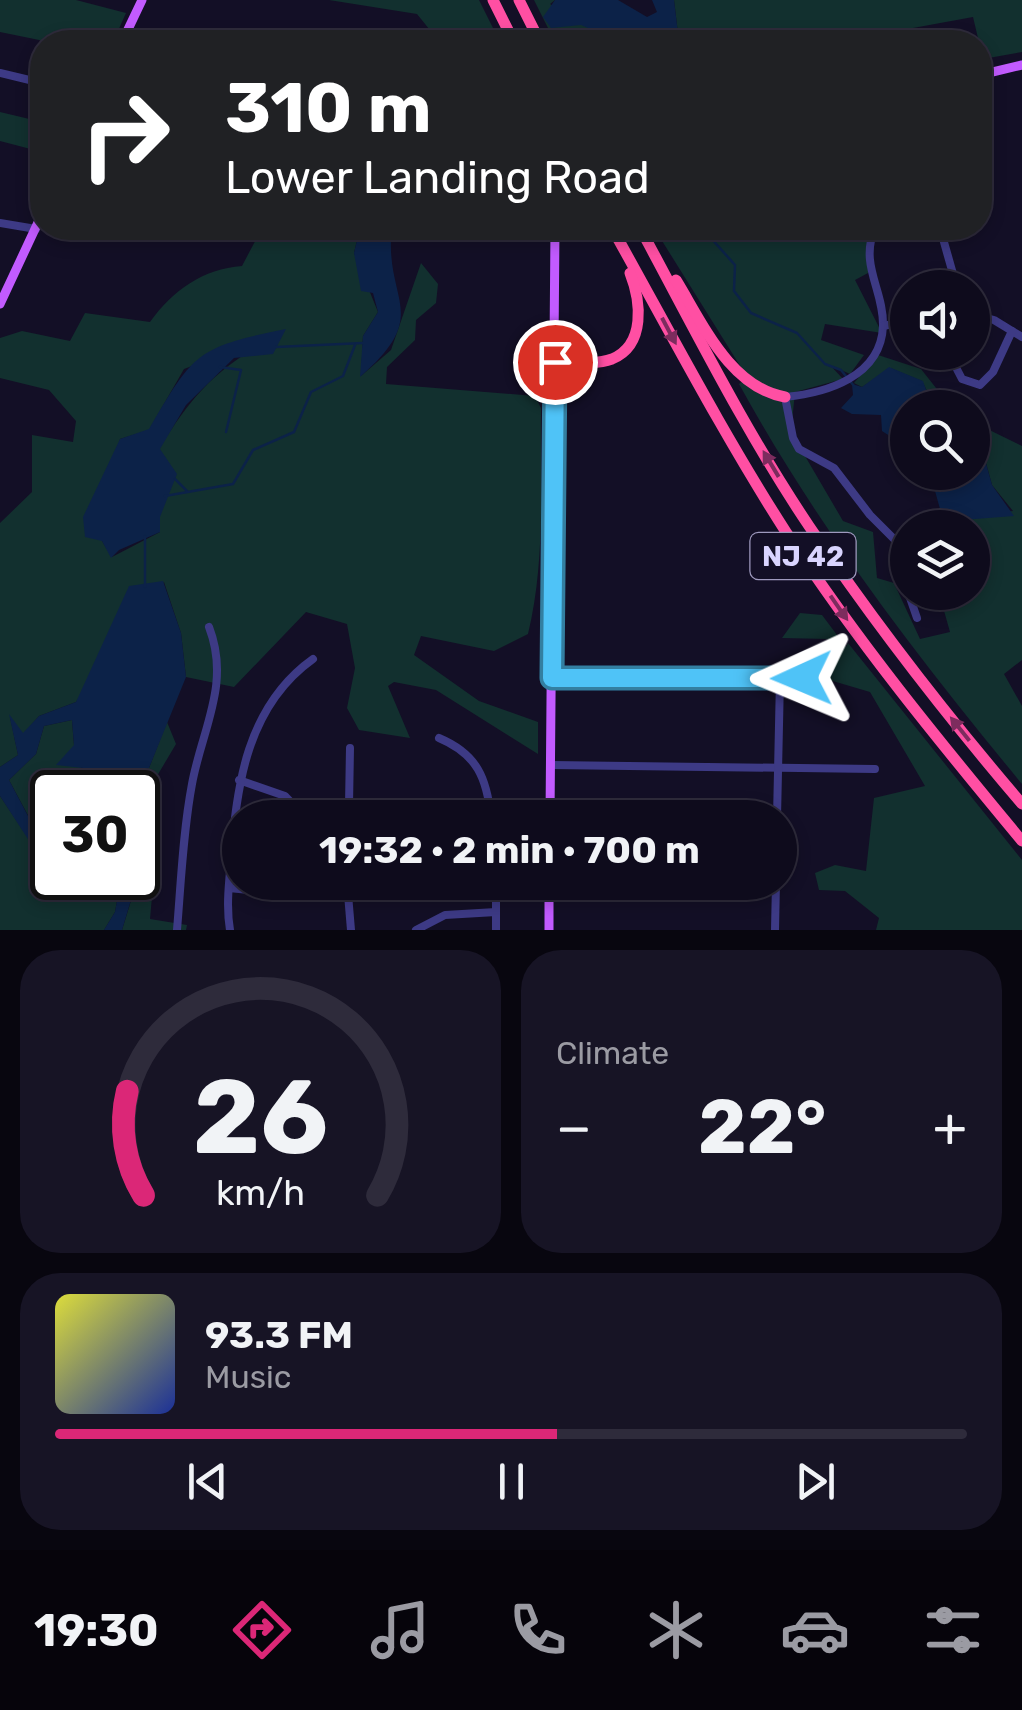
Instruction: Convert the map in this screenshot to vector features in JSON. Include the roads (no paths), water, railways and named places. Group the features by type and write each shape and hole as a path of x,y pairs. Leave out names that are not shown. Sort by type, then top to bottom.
{"highway":[{"path":"493,0 508,30"},
{"path":"519,0 534,30"},
{"name":"NJ 42","path":"619,240 710,408 787,533 922,720 1022,841"},
{"name":"NJ 42","path":"647,240 742,415 808,524 933,696 1022,804"},
{"path":"648,240 735,369 763,391 785,397"},
{"path":"555,362 618,355 637,329 638,301 622,246"},
{"path":"554,326 568,348 586,361"}],"main road":[{"path":"128,30 142,0"},
{"path":"992,72 1022,65"},
{"path":"0,304 31,240"},
{"path":"550,800 555,240"},
{"path":"549,900 549,930"}],"street":[{"path":"0,73 30,80"},
{"path":"0,223 30,228"},
{"path":"872,240 867,256 883,326 872,356 849,380 812,395 785,397 793,438 800,450 834,468 870,516 890,533"},
{"path":"943,240 952,270"},
{"path":"990,322 1022,337"},
{"path":"883,326 890,325"},
{"path":"957,370 962,379 980,386 993,372 1012,331"},
{"path":"914,610 917,618"},
{"path":"177,930 192,786 220,667 209,628"},
{"path":"237,800 239,780 261,718 300,668 313,659"},
{"path":"552,678 825,678"},
{"path":"778,800 780,679"},
{"path":"439,738 468,753 482,772 488,800"},
{"path":"349,800 350,748"},
{"path":"551,765 875,769"},
{"path":"239,780 290,800"},
{"path":"229,900 230,930"},
{"path":"349,900 351,930"},
{"path":"496,900 496,930"},
{"path":"775,930 776,900"},
{"path":"416,930 446,915 496,912"}],"water":[{"path":"555,0 618,0 647,17 657,12 652,0 674,0 678,30 593,30 581,25 551,28 543,17"},
{"path":"357,240 392,240 400,306 395,337 360,377 363,336 378,312 373,293 361,291 354,253"},
{"path":"286,329 273,354 234,358 186,405 160,449 177,474 160,517 160,532 119,550 111,558 102,541 85,537 83,517 120,439 149,429 177,383 201,357 233,341"},
{"path":"889,367 923,381 926,390 890,390 890,436 882,431 881,415 852,414 841,408 853,395 852,384 862,387"},
{"path":"990,478 1014,516 990,518 990,510 940,510 935,490 990,490"},
{"path":"163,581 181,633 186,677 149,768 84,770 56,765 74,745 72,720 44,726 36,754 9,780 30,820 30,842 0,796 0,767 18,755 9,714 23,733 39,716 76,702 129,586"},
{"path":"117,900 131,900 122,930 104,930"}],"waterway":[{"path":"713,240 735,265 734,291 751,313 797,333 825,364 841,370 854,386"},
{"path":"276,347 363,343"},
{"path":"165,496 233,484 253,450 294,432 311,392 343,376 355,345"},
{"path":"220,367 241,370 226,432"},
{"path":"175,479 187,491"},
{"path":"145,536 145,587"}]}
